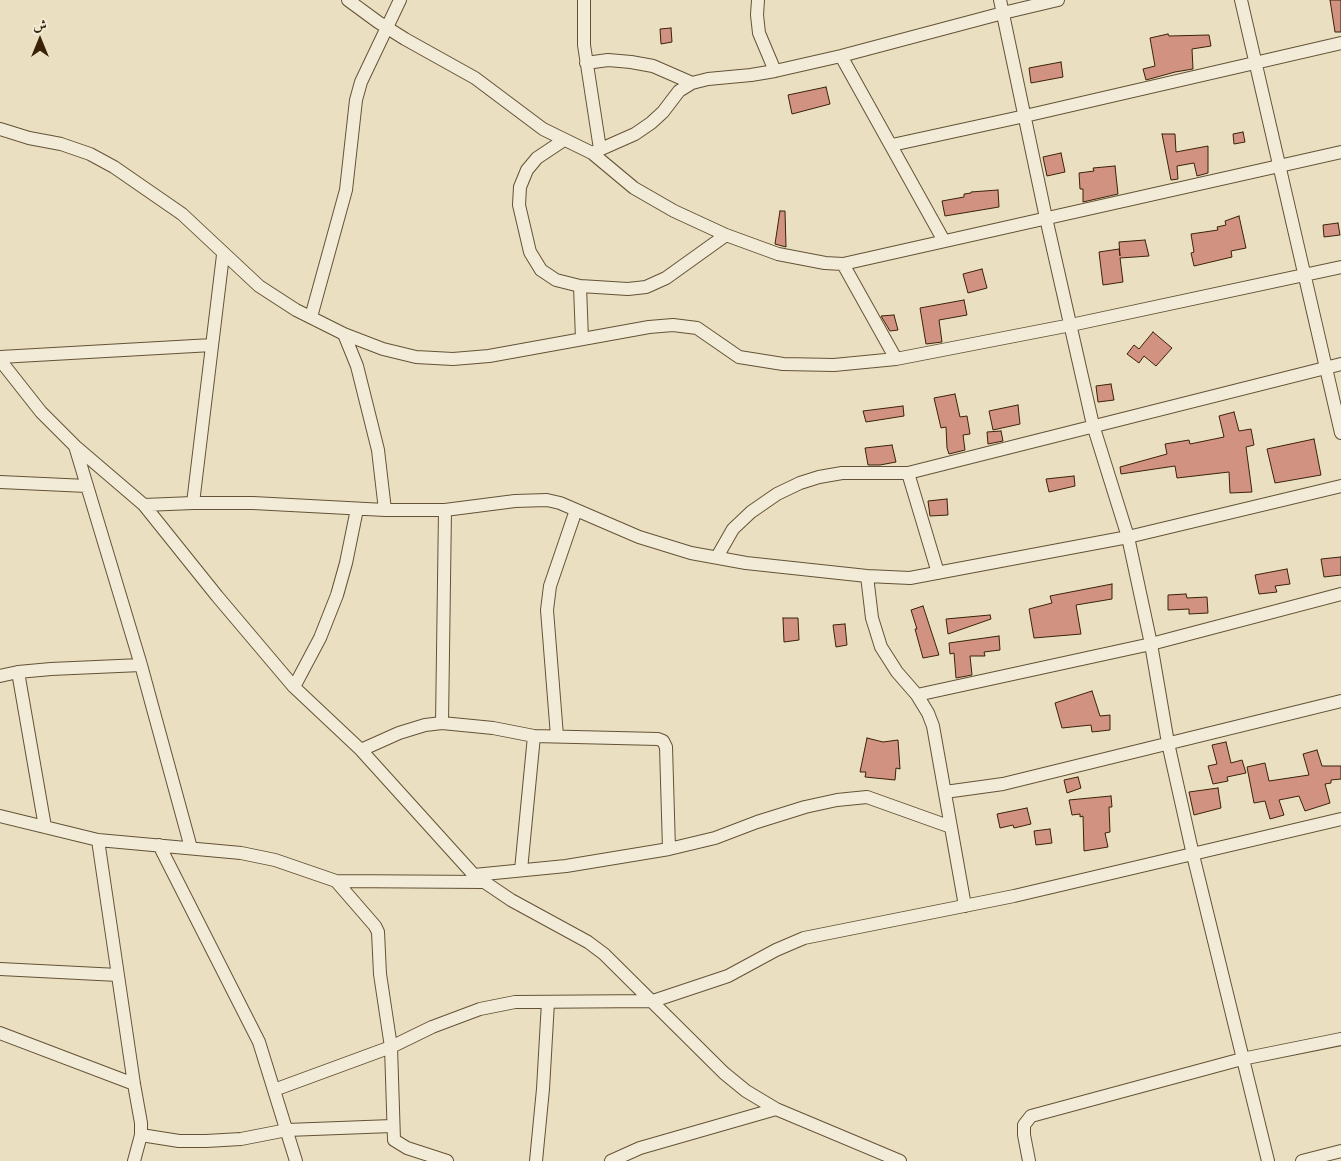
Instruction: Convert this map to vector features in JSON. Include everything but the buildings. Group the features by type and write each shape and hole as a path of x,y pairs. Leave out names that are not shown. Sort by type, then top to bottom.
{"street":[{"path":"348,0 387,28 475,78 543,129 564,140 596,151 634,188 674,211 726,235 778,254 825,263 843,264 1341,152"},
{"path":"311,317 346,190 356,100 361,82 400,0"},
{"path":"584,0 586,63 596,151"},
{"path":"758,0 759,33 775,71"},
{"path":"1000,0 1046,218 1093,426 1128,537 1192,855 1268,1161"},
{"path":"596,151 635,134 651,123 663,112 679,91 692,83 708,79 775,71 842,56 1058,0"},
{"path":"1241,0 1341,433"},
{"path":"892,145 1341,43"},
{"path":"842,56 944,241"},
{"path":"586,63 608,60 638,63 653,66 692,83"},
{"path":"0,129 29,138 61,144 90,154 182,214 259,286 344,334 383,349 416,357 454,359 489,356 649,326 673,325 697,328 740,357 783,364 834,365 896,359 1071,325 1341,267"},
{"path":"564,140 537,158 527,170 520,187 519,205 530,252 541,270 556,280 580,286 628,290 646,287 674,273 726,235"},
{"path":"193,502 224,255"},
{"path":"843,264 896,359"},
{"path":"580,286 582,339"},
{"path":"344,334 357,366 378,450 384,510"},
{"path":"0,359 212,345"},
{"path":"0,359 41,412 75,446 144,506 294,687 361,750 479,879 511,900 588,942 604,954 724,1073 746,1091 776,1109 900,1161"},
{"path":"717,558 733,529 751,512 777,494 800,483 819,477 842,473 908,473 1341,364"},
{"path":"75,446 141,665 191,848"},
{"path":"908,473 938,573"},
{"path":"0,482 87,486"},
{"path":"144,506 193,502 253,503 384,510 445,510 547,500 576,510 639,537 691,553 746,563 867,576 910,578 1128,537 1341,486"},
{"path":"294,687 320,638 337,596 357,509"},
{"path":"442,724 445,510"},
{"path":"557,736 547,610 550,586 576,510"},
{"path":"867,576 872,618 881,647 897,672 917,695 928,713 933,726 965,906"},
{"path":"917,695 1151,644 1341,594"},
{"path":"0,676 18,672 52,669 141,665"},
{"path":"18,672 45,827"},
{"path":"945,792 1003,784 1341,701"},
{"path":"361,750 399,733 425,726 442,724 493,728 534,736 658,739 663,741 666,747 669,849"},
{"path":"521,870 534,736"},
{"path":"0,816 98,840 240,853 275,860 336,881 479,879 521,870 566,866 669,849 715,838 805,807 837,800 867,797 951,827"},
{"path":"274,1090 391,1047 480,1009 514,1002 653,1001 728,976 776,950 804,938 1014,896 1341,819"},
{"path":"98,840 141,1123 141,1135 134,1161"},
{"path":"159,845 259,1042 296,1161"},
{"path":"336,881 378,932 380,974 391,1047 393,1136 397,1143 447,1161"},
{"path":"0,969 118,975"},
{"path":"536,1161 543,1089 548,1002"},
{"path":"0,1034 134,1084"},
{"path":"1029,1161 1024,1125 1032,1116 1242,1058 1341,1039"},
{"path":"611,1161 640,1148 776,1109"},
{"path":"141,1135 180,1141 206,1141 241,1139 287,1130 392,1126"},
{"path":"1302,1161 1341,1151"}]}
